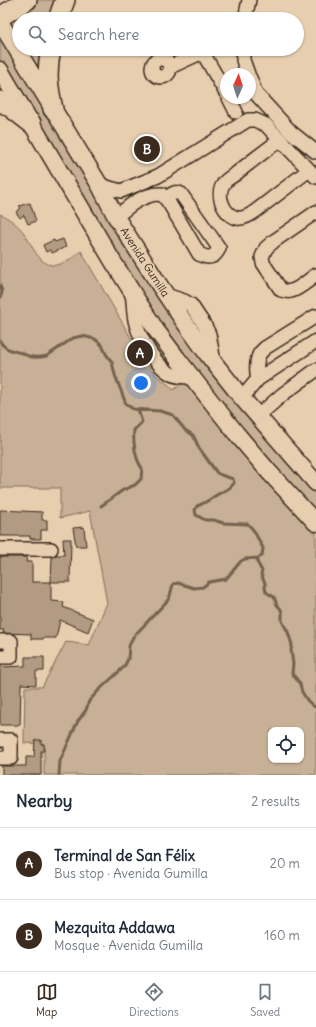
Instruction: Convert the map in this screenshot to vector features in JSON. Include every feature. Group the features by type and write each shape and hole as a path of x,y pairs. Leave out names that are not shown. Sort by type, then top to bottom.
{"highway":[{"path":"0,17 27,0"},
{"path":"61,12 65,0"},
{"path":"49,56 47,76 53,109"},
{"path":"0,101 31,123"}],"main road":[{"name":"Avenida Gumilla","path":"0,22 12,42"},
{"name":"Avenida Gumilla","path":"21,56 99,184 116,217 185,323 242,398 316,483"},
{"path":"0,70 132,293 156,330 236,433 269,472 316,523"}],"street":[{"path":"0,17 15,0"},
{"path":"246,12 249,0"},
{"path":"170,67 195,56"},
{"path":"208,56 220,80"},
{"path":"243,56 246,68"},
{"path":"256,94 291,132 316,152"},
{"path":"232,104 236,112"},
{"path":"99,184 121,191 158,176 248,120 255,120 266,124 312,174 250,215 244,217 238,218 229,215 221,202 220,197 224,183 280,140"},
{"path":"116,217 130,205 146,196 156,194 164,196 178,192 181,194 219,248 217,252 211,257 205,257 199,254 164,196 158,176"},
{"path":"316,212 274,241 266,248 262,257 263,263 281,290 291,292 316,274"},
{"path":"258,380 257,373 260,353 265,348 316,316"},
{"path":"242,398 258,380 316,341"},
{"path":"258,416 283,394 316,370"},
{"path":"0,549 51,549"},
{"path":"0,641 11,641 11,657 0,657"},
{"path":"0,740 11,740 11,758 0,758"}],"shaded area":[{"path":"27,0 65,0 61,12 12,12 12,56 51,56 49,91 166,295 191,305 214,362 316,483 316,775 44,775 44,744 24,743 25,687 42,687 66,642 89,645 107,603 90,511 60,518 60,488 0,488 0,214 19,227 34,251 43,261 49,264 55,265 63,263 81,251 146,364 173,390 191,378 175,376 148,349 132,293 31,123 0,101 0,17"}],"building":[{"path":"30,203 36,221 28,224 24,215 20,218 16,212 21,208 19,206"},
{"path":"63,239 66,247 52,253 50,250 46,252 43,245 54,240 55,242"},
{"path":"0,510 42,512 42,520 47,520 47,530 41,530 41,539 30,539 30,536 0,536"},
{"path":"84,527 86,546 76,546 73,528"},
{"path":"63,539 71,539 70,582 51,582 52,557 56,555 64,555"},
{"path":"0,557 27,557 26,562 32,562 32,582 51,582 51,601 64,602 63,607 93,619 88,632 60,620 56,638 31,639 31,634 3,633 4,630 0,630"},
{"path":"25,657 44,657 44,671 36,671 36,685 21,684 20,725 0,725 0,667 25,666"},
{"path":"35,740 41,740 41,744 44,744 44,751 41,751 41,775 2,775 2,766 26,766 26,757 34,757"}],"waterway":[{"path":"0,286 2,292 0,298"},
{"path":"0,341 10,350 30,357 38,357 47,356 73,338 82,336 95,339 102,345 112,362 115,375 126,404 133,409 160,411 173,415 185,430 193,435 199,448 217,473 233,479 234,483 229,488 197,506 195,510 196,515 205,520 214,520 223,523 248,524 254,531 263,548 262,556 241,561 226,579 209,582 203,587 194,588 178,583 173,584 168,600 133,637 129,646 128,659 124,667 89,701 86,710 78,721 60,761 59,775"},
{"path":"101,506 123,490 135,485 141,479 142,468 136,455 134,440 134,430 142,422 138,410"},
{"path":"258,558 257,562 262,571 261,575 265,583 266,592 274,597 282,612 282,621 288,632 292,645 292,673 300,684 302,692 307,700 316,707"}],"place":[{"name":"Mezquita Addawa","path":"147,149"},
{"name":"Terminal de San Félix","path":"140,353"}]}
